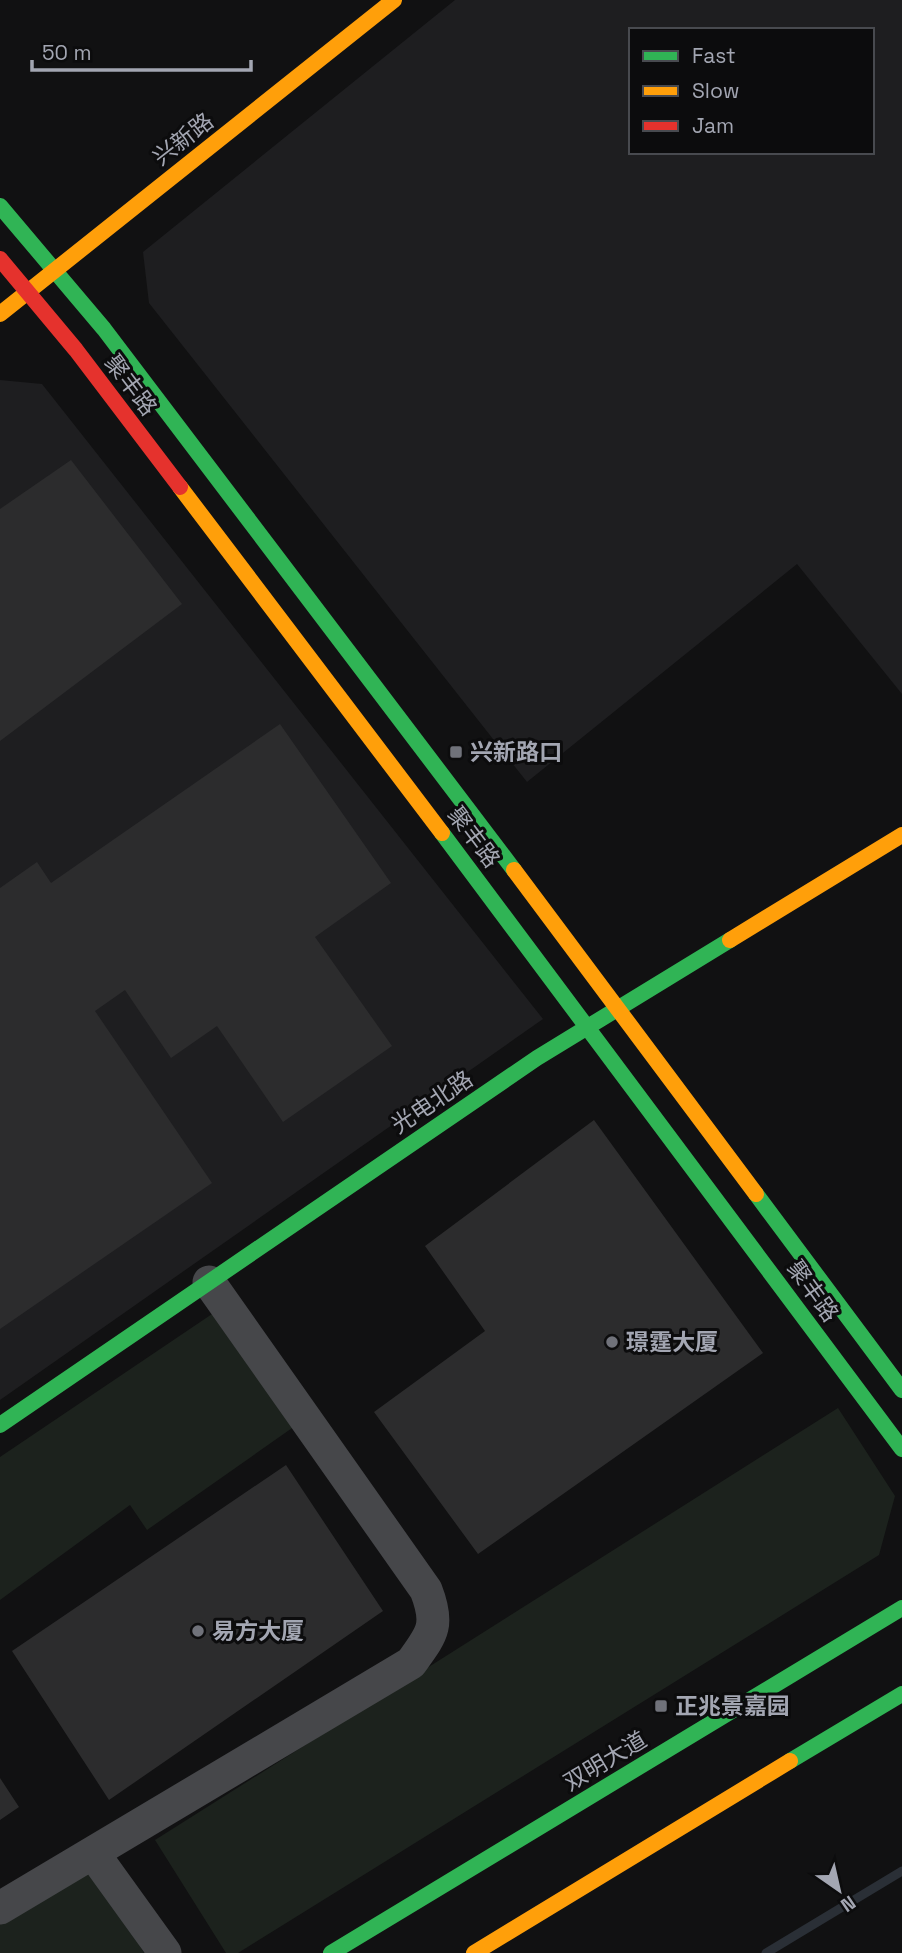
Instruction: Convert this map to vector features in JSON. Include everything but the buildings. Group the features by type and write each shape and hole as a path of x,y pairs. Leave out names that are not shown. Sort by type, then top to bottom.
{"street":[{"name":"兴新路","path":"0,314 394,0"},
{"name":"聚丰路","path":"0,206 104,329 618,1007 902,1390"},
{"name":"聚丰路","path":"0,259 76,350 588,1026 902,1449"},
{"name":"光电北路","path":"0,1425 588,1026 902,835"},
{"path":"0,1908 411,1663 430,1637 435,1613 426,1590 209,1282"},
{"name":"双明大道","path":"331,1953 902,1608"},
{"path":"474,1953 902,1694"},
{"path":"93,1853 165,1953"}],"shaded area":[{"path":"455,0 902,0 902,694 797,564 527,782 149,303 143,252"},
{"path":"0,380 42,384 543,1019 0,1400"},
{"path":"215,1312 295,1426 147,1530 130,1505 0,1600 0,1457"},
{"path":"838,1408 895,1496 879,1555 238,1953 226,1953 155,1840"},
{"path":"93,1866 144,1953 0,1953 0,1922"}],"waterway":[{"path":"766,1953 902,1871"}],"traffic: fast":[{"path":"0,206 104,329 514,870"},
{"path":"442,833 902,1449"},
{"path":"0,1425 537,1058 730,940"},
{"path":"756,1194 902,1390"},
{"path":"331,1953 902,1608"},
{"path":"790,1761 902,1694"}],"traffic: slow":[{"path":"0,314 394,0"},
{"path":"180,487 442,833"},
{"path":"730,940 902,835"},
{"path":"514,870 756,1194"},
{"path":"474,1953 790,1761"}],"traffic: jam":[{"path":"0,259 76,350 180,487"}],"place":[{"name":"兴新路口","path":"456,752"},
{"name":"璟霆大厦","path":"612,1342"},
{"name":"易方大厦","path":"198,1631"},
{"name":"正兆景嘉园","path":"661,1706"}]}
